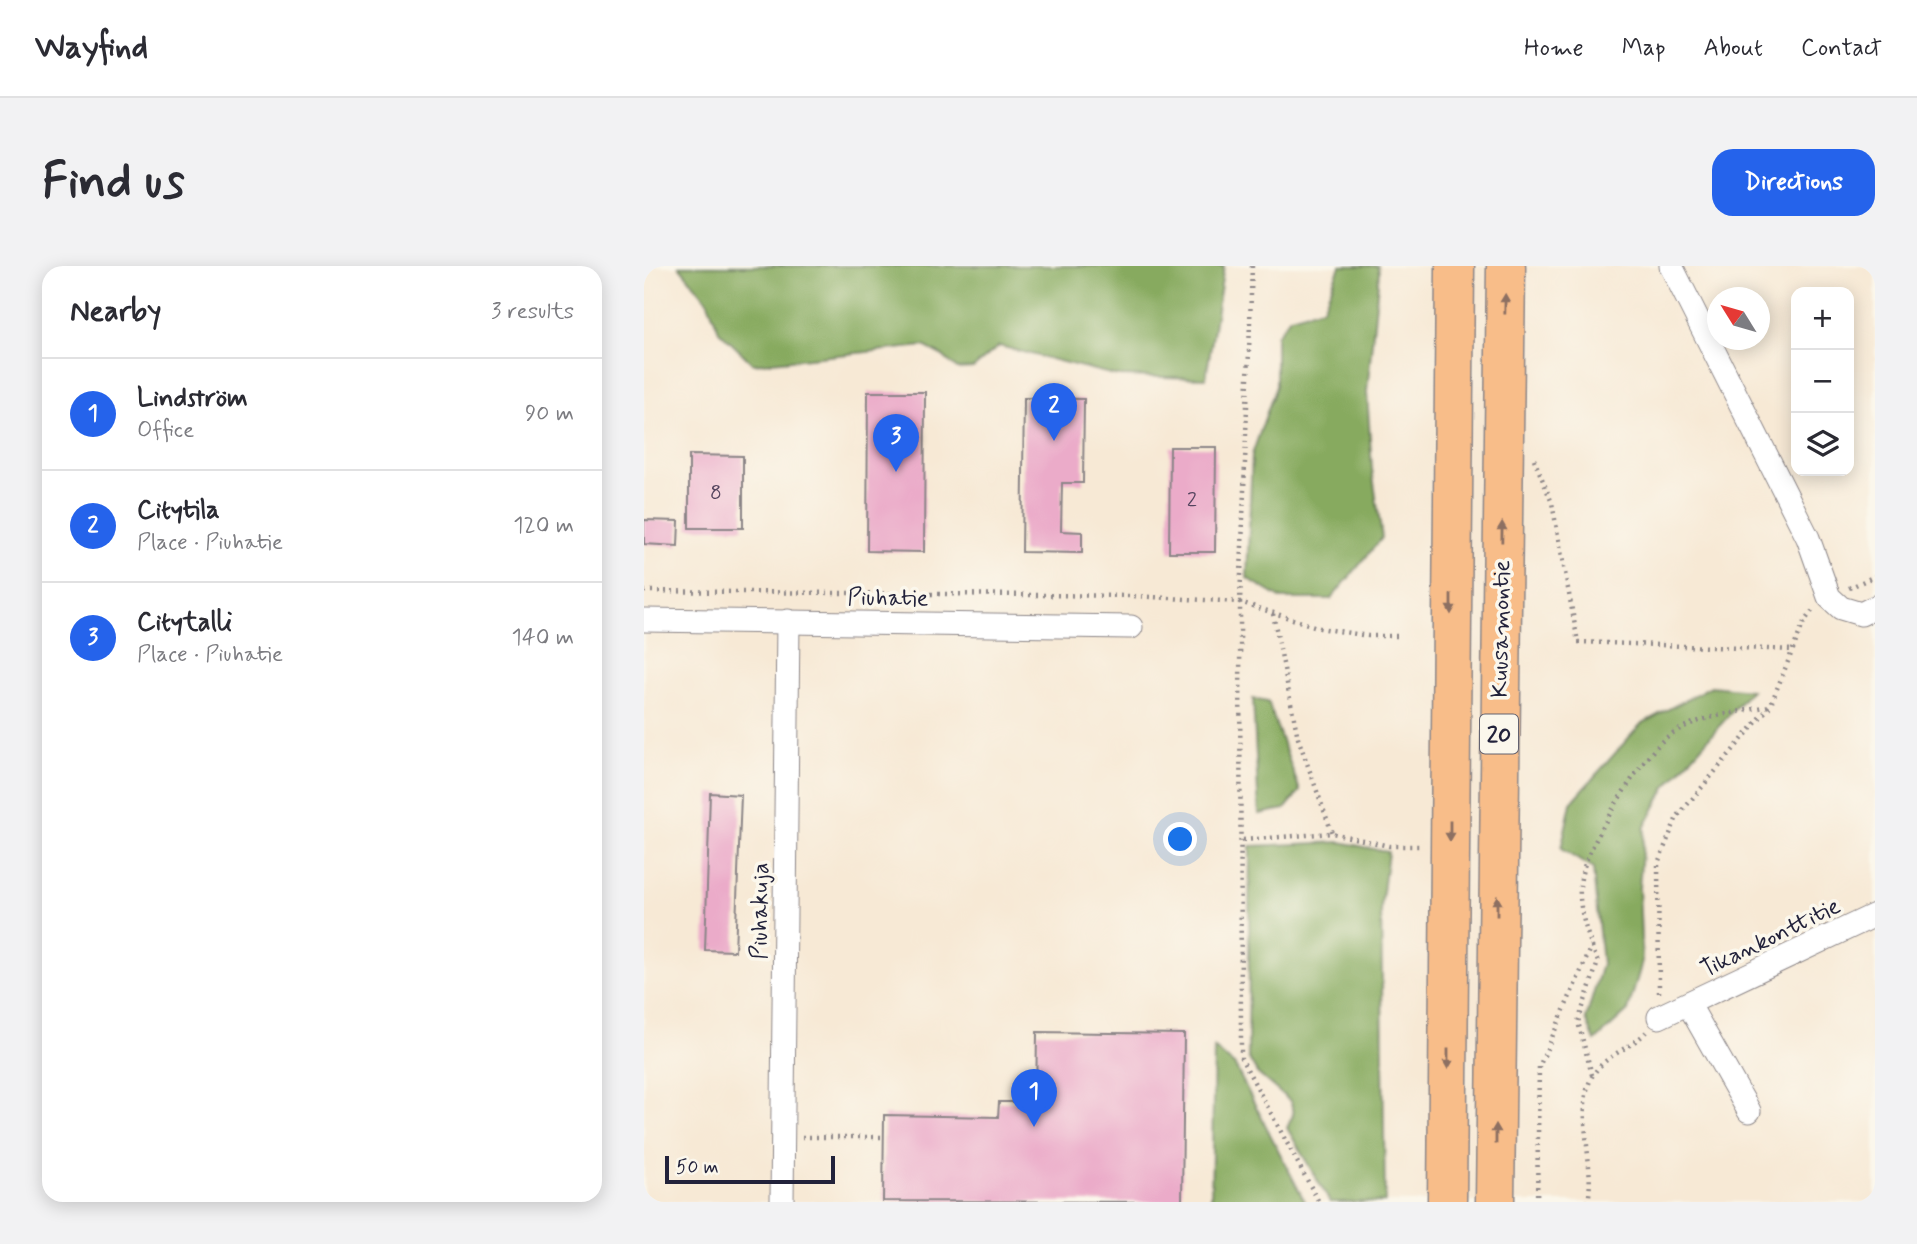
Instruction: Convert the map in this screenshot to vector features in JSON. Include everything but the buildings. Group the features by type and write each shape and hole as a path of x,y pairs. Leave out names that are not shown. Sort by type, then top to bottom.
{"highway":[{"path":"1435,266 1452,504"},
{"name":"Kuusamontie","path":"1447,1202 1455,266"},
{"name":"Kuusamontie","path":"1495,1202 1506,266"}],"street":[{"path":"1671,266 1808,538 1829,597 1841,608 1868,611"},
{"name":"Piuhatie","path":"644,620 1131,627"},
{"name":"Piuhakuja","path":"782,1202 788,621"},
{"name":"Tikankonttitie","path":"1659,1017 1689,1006 1875,915"},
{"name":"Tikankonttitie","path":"1689,1006 1749,1111"}],"path":[{"path":"1252,266 1240,602 1243,840 1241,1058 1319,1202"},
{"path":"1530,448 1552,503 1578,642 1794,650"},
{"path":"1588,1202 1592,1183 1585,1095 1592,1075 1603,1062 1639,1039 1659,1017 1658,863 1677,817 1770,706 1804,622 1817,606 1829,597"},
{"path":"1273,614 1298,738 1332,833"},
{"path":"1592,1075 1578,1022 1598,962 1585,930 1581,878 1604,825 1633,778 1666,737 1702,720 1770,706"},
{"path":"1243,840 1332,833 1389,846"},
{"path":"1537,1202 1539,1067 1592,946"},
{"path":"783,1137 884,1137"}],"green space":[{"path":"679,266 1224,266 1206,378 1118,376 999,346 973,368 957,369 943,356 924,346 753,364 719,331 707,300"},
{"path":"1340,266 1378,266 1367,392 1372,469 1382,538 1331,599 1282,599 1247,578 1252,455 1276,386 1276,336 1290,317 1323,308"},
{"path":"1711,686 1751,690 1666,787 1644,828 1639,888 1642,962 1628,1011 1595,1041 1586,1019 1602,964 1593,869 1561,849 1571,803 1641,724"},
{"path":"1253,699 1268,702 1300,791 1285,809 1259,814"},
{"path":"1341,842 1388,852 1381,908 1385,1202 1330,1202 1287,1128 1293,1115 1291,1102 1257,1073 1248,1057 1250,846"},
{"path":"1214,1048 1235,1066 1305,1202 1211,1202"}],"place":[{"name":"Citytila","path":"1054,441"},
{"name":"Citytalli","path":"896,472"},
{"name":"Lindström","path":"1034,1127"}]}
